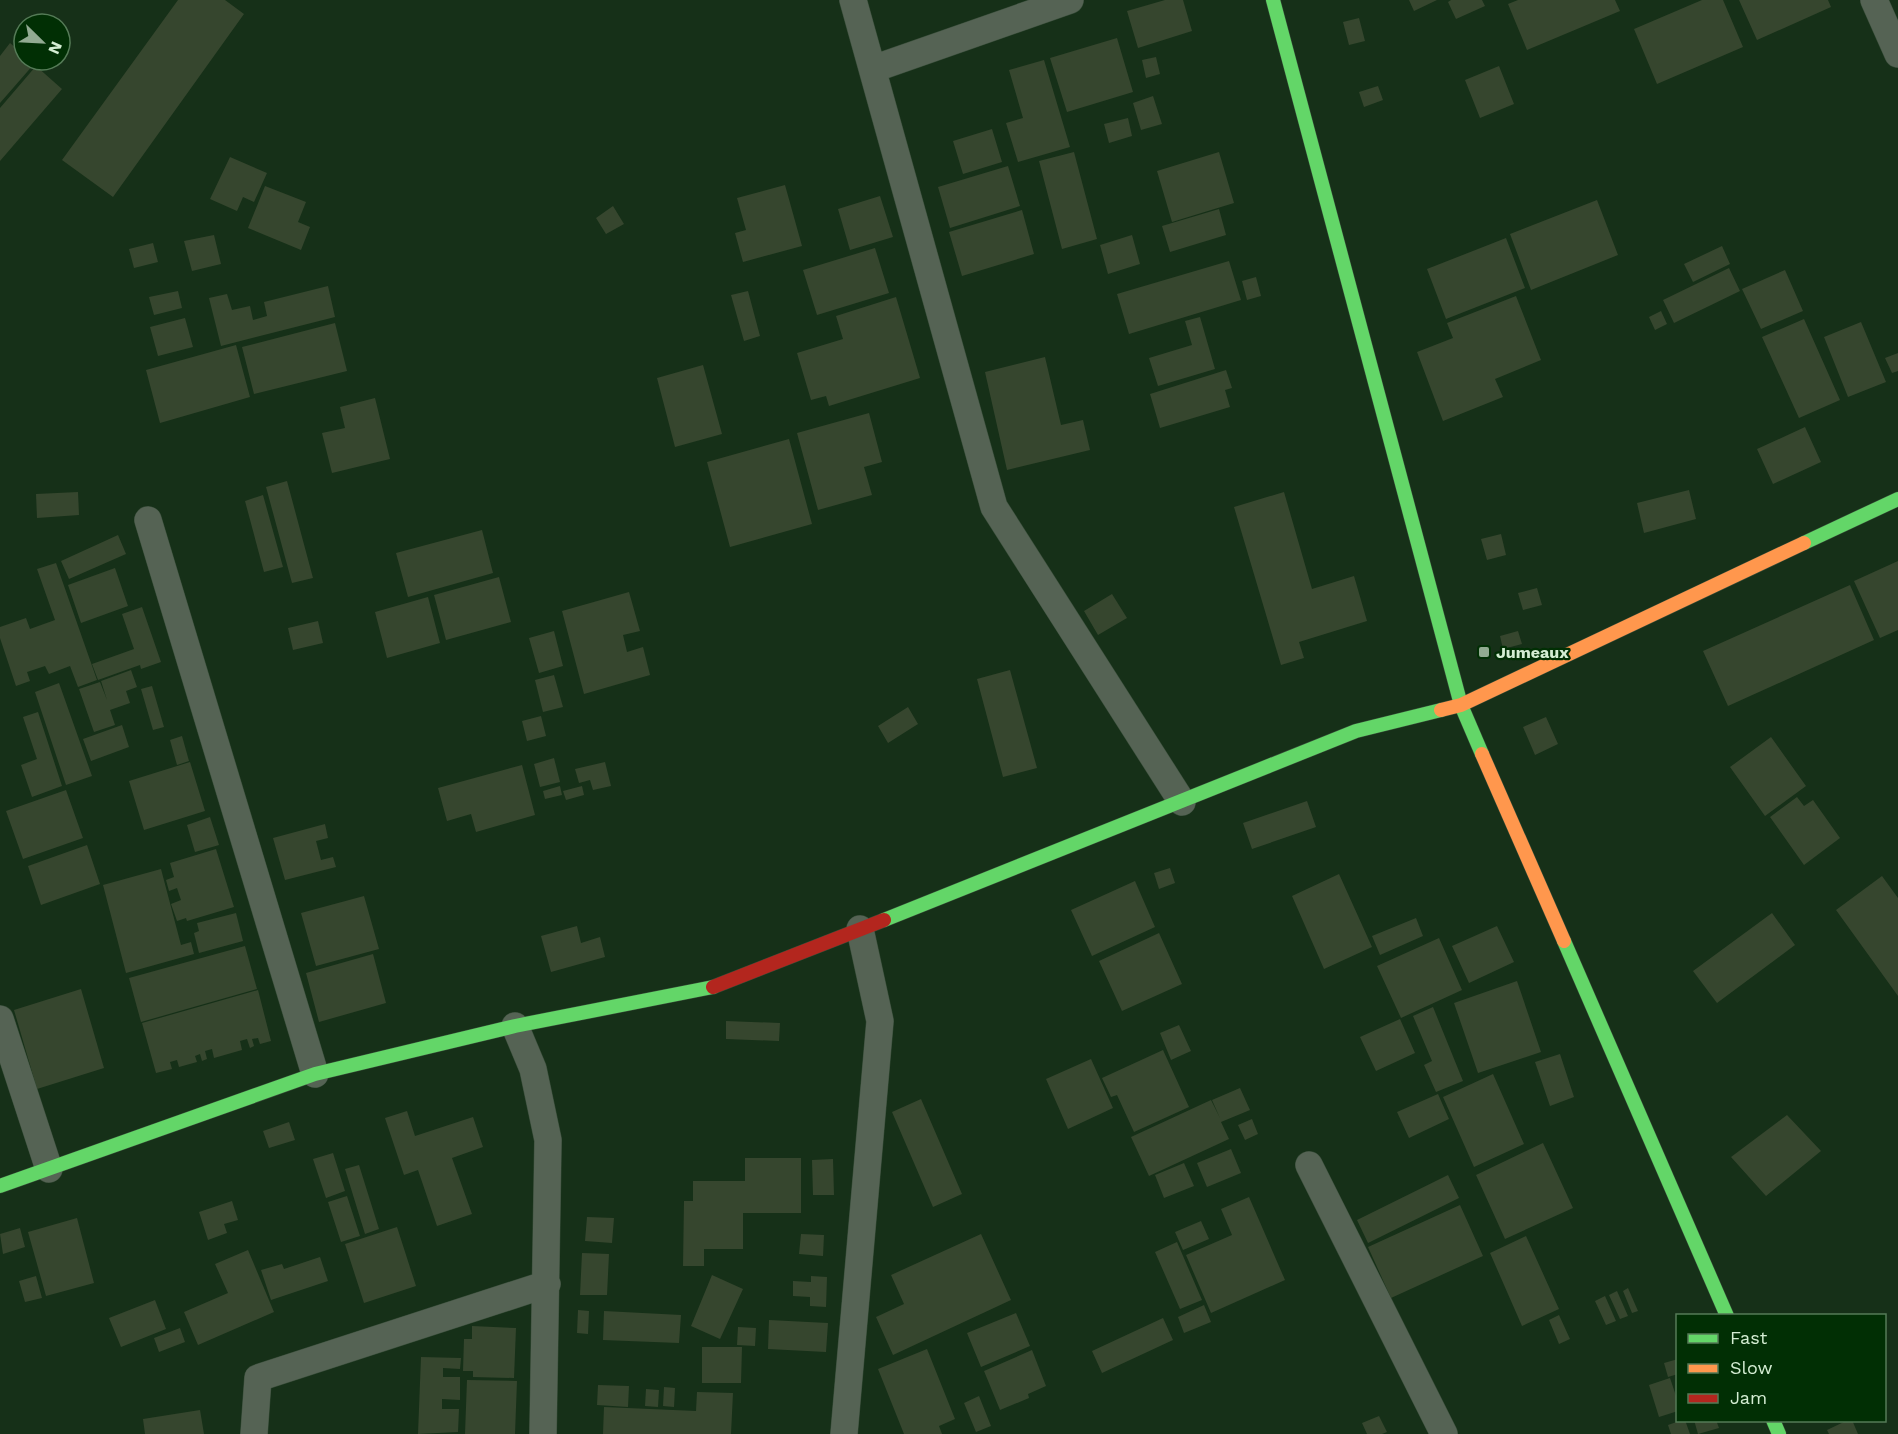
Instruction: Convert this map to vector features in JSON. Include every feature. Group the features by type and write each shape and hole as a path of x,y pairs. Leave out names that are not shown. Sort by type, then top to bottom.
{"street":[{"path":"853,0 994,507 1182,802"},
{"path":"873,69 1070,0"},
{"path":"1273,0 1461,705 1726,1314"},
{"path":"1874,0 1892,26 1898,54"},
{"path":"0,1186 315,1074 515,1026 714,987 1356,731 1461,705 1898,499"},
{"path":"148,520 315,1074"},
{"path":"844,1434 880,1021 860,929"},
{"path":"0,1019 49,1169"},
{"path":"515,1026 533,1069 548,1140 543,1434"},
{"path":"1309,1165 1444,1434"},
{"path":"254,1434 258,1378 547,1284"}],"building":[{"path":"178,0 225,0 244,14 113,197 62,160"},
{"path":"1165,0 1183,0 1192,31 1138,48 1127,11"},
{"path":"1409,0 1437,0 1414,11"},
{"path":"1451,0 1482,0 1485,6 1456,19 1448,2"},
{"path":"1518,0 1615,0 1620,11 1527,50 1508,4"},
{"path":"1702,0 1723,0 1743,47 1657,84 1634,29"},
{"path":"1739,0 1828,0 1831,7 1757,40"},
{"path":"1359,18 1365,41 1349,45 1343,22"},
{"path":"1117,38 1133,92 1067,112 1050,58"},
{"path":"10,43 12,45 12,72 27,72 0,103 0,56"},
{"path":"1156,57 1160,74 1146,78 1142,60"},
{"path":"1044,60 1070,147 1018,162 1006,123 1023,118 1009,70"},
{"path":"1499,66 1514,104 1480,118 1465,80"},
{"path":"31,72 43,72 62,89 0,161 0,108"},
{"path":"1378,86 1383,100 1364,107 1359,92"},
{"path":"1153,96 1162,124 1141,130 1133,103"},
{"path":"1128,118 1132,136 1109,143 1104,124"},
{"path":"992,129 1002,162 963,174 953,141"},
{"path":"1074,152 1097,239 1062,249 1039,161"},
{"path":"1219,152 1234,203 1172,222 1157,171"},
{"path":"230,157 267,173 254,202 243,197 237,211 210,199"},
{"path":"1008,166 1020,206 950,228 938,187"},
{"path":"785,185 802,246 743,262 735,233 746,230 737,198"},
{"path":"265,186 306,202 298,222 310,227 301,250 248,228"},
{"path":"880,196 893,237 850,250 838,209"},
{"path":"1597,200 1618,255 1531,290 1510,234"},
{"path":"613,206 624,224 606,234 596,218"},
{"path":"1219,209 1226,235 1170,252 1162,226"},
{"path":"1022,210 1034,254 962,276 949,232"},
{"path":"214,235 221,264 192,271 184,241"},
{"path":"1132,235 1140,264 1108,274 1100,245"},
{"path":"1506,238 1525,288 1446,319 1427,269"},
{"path":"153,243 158,262 134,268 129,249"},
{"path":"1722,246 1730,264 1693,282 1684,264"},
{"path":"875,248 889,293 817,315 803,270"},
{"path":"1229,261 1241,300 1129,334 1117,294"},
{"path":"1729,268 1740,291 1674,323 1663,300"},
{"path":"1785,270 1803,311 1761,329 1742,289"},
{"path":"1256,277 1261,296 1247,300 1242,281"},
{"path":"328,286 335,317 221,346 209,298 227,294 232,310 250,306 253,320 267,316 264,302"},
{"path":"178,291 182,308 154,315 149,297"},
{"path":"748,291 760,336 744,341 731,295"},
{"path":"1516,296 1541,360 1495,379 1503,397 1443,421 1417,352 1453,338 1447,323"},
{"path":"896,297 920,378 829,406 826,396 811,400 797,353 843,339 836,316"},
{"path":"1661,311 1667,324 1655,330 1649,317"},
{"path":"1200,317 1215,369 1158,386 1149,358 1192,345 1185,321"},
{"path":"185,318 193,347 158,356 150,327"},
{"path":"1804,319 1840,400 1799,418 1762,337"},
{"path":"1861,322 1886,382 1848,397 1824,337"},
{"path":"335,323 347,371 254,394 242,347"},
{"path":"236,345 250,397 160,423 146,370"},
{"path":"1898,353 1898,371 1892,373 1885,358"},
{"path":"1045,357 1061,425 1083,420 1090,450 1007,470 985,372"},
{"path":"703,365 722,434 675,447 657,378"},
{"path":"1226,370 1232,388 1225,390 1230,407 1160,428 1150,394"},
{"path":"375,398 390,459 332,473 322,433 345,428 340,407"},
{"path":"869,413 882,462 864,467 872,495 818,510 797,433"},
{"path":"1805,427 1821,462 1773,484 1757,449"},
{"path":"789,439 812,524 730,547 707,462"},
{"path":"287,481 313,578 292,583 266,487"},
{"path":"1689,490 1696,519 1644,533 1637,503"},
{"path":"78,492 79,515 37,518 36,494"},
{"path":"1284,492 1312,589 1354,576 1367,621 1299,642 1304,658 1281,665 1234,507"},
{"path":"263,495 283,567 264,572 245,501"},
{"path":"482,530 493,573 408,597 396,553"},
{"path":"1501,534 1506,555 1487,560 1481,539"},
{"path":"118,535 126,554 69,579 61,561"},
{"path":"1898,561 1898,630 1880,638 1854,581"},
{"path":"56,563 97,680 78,687 70,666 49,674 45,666 27,672 30,681 16,686 0,638 0,627 26,618 30,629 55,620 37,569"},
{"path":"115,568 128,606 81,623 68,585"},
{"path":"499,577 511,622 446,640 434,595"},
{"path":"1850,585 1874,640 1728,706 1703,651"},
{"path":"1537,588 1542,605 1523,610 1518,593"},
{"path":"629,592 640,631 623,635 627,652 643,647 650,675 584,694 562,611"},
{"path":"1112,594 1127,618 1098,635 1084,611"},
{"path":"428,597 440,643 387,658 375,612"},
{"path":"142,607 161,662 141,669 140,665 98,680 92,664 134,649 122,614"},
{"path":"318,621 323,643 293,650 288,628"},
{"path":"554,631 563,666 539,673 529,638"},
{"path":"1518,631 1522,644 1503,649 1500,636"},
{"path":"131,670 137,687 126,691 130,703 110,710 115,725 94,732 79,689 100,682 107,700 101,681"},
{"path":"1010,670 1037,768 1003,777 977,679"},
{"path":"554,675 563,707 543,712 535,680"},
{"path":"59,683 92,776 66,785 35,692"},
{"path":"152,686 164,727 153,730 141,689"},
{"path":"908,707 918,724 888,743 878,726"},
{"path":"38,712 62,786 32,797 21,765 37,759 23,717"},
{"path":"541,716 546,736 527,741 522,721"},
{"path":"1546,717 1558,744 1535,755 1523,727"},
{"path":"122,725 129,747 91,761 83,739"},
{"path":"182,736 189,761 177,765 170,740"},
{"path":"1771,737 1806,786 1765,816 1730,767"},
{"path":"554,758 560,782 540,787 534,764"},
{"path":"190,762 205,811 144,830 129,781"},
{"path":"605,762 611,786 593,790 590,780 579,783 575,769"},
{"path":"522,765 535,815 476,832 471,814 447,821 438,788"},
{"path":"560,786 562,795 545,799 543,791"},
{"path":"582,786 584,795 566,800 563,791"},
{"path":"66,790 83,838 23,859 6,811"},
{"path":"1797,797 1804,806 1813,800 1840,838 1804,865 1770,817"},
{"path":"1307,801 1316,827 1252,849 1243,823"},
{"path":"210,817 219,845 195,852 187,825"},
{"path":"325,824 328,838 316,841 321,860 333,857 336,867 285,880 273,838"},
{"path":"87,845 100,884 41,905 28,866"},
{"path":"216,849 234,907 187,921 186,918 177,921 171,904 181,900 177,888 169,891 166,880 174,877 170,863"},
{"path":"1170,868 1175,883 1159,889 1154,873"},
{"path":"161,869 181,945 191,942 194,954 126,973 103,885"},
{"path":"1339,874 1372,947 1324,969 1292,896"},
{"path":"1882,876 1898,898 1898,996 1836,910"},
{"path":"1135,881 1155,927 1092,956 1071,910"},
{"path":"364,896 379,949 316,966 301,913"},
{"path":"236,913 243,941 199,953 194,933 199,931 197,923"},
{"path":"1772,913 1795,945 1717,1003 1693,971"},
{"path":"1416,918 1423,936 1380,955 1372,936"},
{"path":"577,926 581,943 600,937 605,957 551,972 541,936"},
{"path":"1497,926 1514,962 1469,983 1452,946"},
{"path":"1159,933 1182,984 1122,1011 1099,961"},
{"path":"1439,938 1462,990 1401,1018 1377,966"},
{"path":"245,946 257,989 141,1022 129,978"},
{"path":"373,954 386,1003 319,1022 306,973"},
{"path":"1517,981 1541,1052 1478,1073 1454,1003"},
{"path":"81,989 104,1068 37,1089 14,1010"},
{"path":"258,990 271,1041 260,1044 258,1038 252,1039 254,1046 250,1048 247,1039 240,1041 242,1050 214,1058 212,1049 205,1051 207,1059 202,1061 200,1054 195,1056 197,1062 179,1067 177,1060 170,1062 172,1069 156,1073 142,1023"},
{"path":"1433,1007 1463,1081 1436,1092 1424,1065 1432,1061 1413,1016"},
{"path":"1400,1019 1415,1053 1376,1071 1360,1037"},
{"path":"726,1021 780,1023 779,1041 726,1039"},
{"path":"1179,1025 1191,1051 1171,1060 1160,1033"},
{"path":"1163,1050 1189,1107 1134,1132 1117,1095 1111,1097 1102,1078"},
{"path":"1560,1054 1574,1097 1550,1106 1535,1062"},
{"path":"1091,1059 1113,1108 1068,1129 1046,1079"},
{"path":"1493,1074 1524,1144 1474,1167 1443,1097"},
{"path":"1240,1088 1250,1110 1221,1122 1229,1139 1149,1176 1131,1137 1211,1100 1220,1118 1212,1100"},
{"path":"1438,1094 1449,1119 1409,1138 1397,1112"},
{"path":"921,1099 962,1194 933,1207 892,1112"},
{"path":"407,1111 415,1136 473,1117 483,1147 452,1158 472,1214 437,1226 418,1170 404,1175 385,1118"},
{"path":"1787,1115 1821,1151 1766,1196 1731,1157"},
{"path":"1252,1119 1258,1134 1245,1140 1238,1125"},
{"path":"289,1122 295,1140 269,1148 263,1131"},
{"path":"1543,1143 1573,1208 1505,1239 1476,1175"},
{"path":"1231,1149 1241,1173 1207,1187 1197,1163"},
{"path":"333,1153 345,1191 326,1198 313,1159"},
{"path":"745,1158 801,1158 801,1213 743,1213 743,1249 704,1249 704,1266 683,1266 684,1201 693,1201 693,1181 745,1181"},
{"path":"833,1159 834,1195 813,1195 812,1160"},
{"path":"1184,1163 1194,1186 1164,1198 1155,1175"},
{"path":"359,1165 379,1229 365,1234 345,1169"},
{"path":"1448,1175 1459,1198 1368,1243 1357,1220"},
{"path":"347,1196 360,1236 341,1242 328,1202"},
{"path":"1249,1197 1285,1280 1211,1313 1186,1255 1232,1235 1221,1209"},
{"path":"232,1201 238,1220 224,1224 227,1233 208,1240 199,1212"},
{"path":"1460,1205 1483,1256 1391,1298 1368,1247"},
{"path":"587,1217 614,1218 612,1243 585,1241"},
{"path":"77,1218 94,1283 46,1296 28,1232"},
{"path":"1201,1221 1209,1239 1183,1250 1175,1232"},
{"path":"397,1227 416,1286 364,1303 345,1244"},
{"path":"20,1228 25,1247 3,1254 0,1234"},
{"path":"801,1234 824,1235 823,1256 799,1254"},
{"path":"981,1234 1011,1300 893,1355 876,1317 904,1304 891,1275"},
{"path":"1526,1236 1559,1309 1522,1326 1490,1253"},
{"path":"1177,1242 1202,1300 1180,1309 1155,1252"},
{"path":"248,1250 274,1312 198,1345 184,1312 228,1293 215,1264"},
{"path":"582,1253 609,1254 607,1295 580,1295"},
{"path":"320,1257 328,1281 271,1300 261,1270 282,1264 284,1269"},
{"path":"712,1275 743,1289 720,1339 691,1326"},
{"path":"36,1276 42,1298 25,1302 19,1281"},
{"path":"811,1276 827,1277 826,1307 810,1306 810,1297 793,1296 793,1281 811,1282"},
{"path":"1628,1288 1638,1311 1632,1313 1623,1291"},
{"path":"1617,1291 1628,1316 1620,1319 1609,1295"},
{"path":"1605,1296 1616,1321 1606,1325 1595,1301"},
{"path":"155,1300 166,1329 121,1347 109,1318"},
{"path":"1204,1305 1211,1322 1184,1333 1178,1317"},
{"path":"578,1310 589,1311 588,1334 577,1333"},
{"path":"604,1311 681,1315 679,1343 603,1340"},
{"path":"1016,1313 1030,1346 981,1367 967,1333"},
{"path":"1559,1315 1570,1339 1559,1344 1549,1320"},
{"path":"1163,1318 1173,1340 1102,1373 1092,1351"},
{"path":"769,1320 828,1323 826,1352 768,1349"},
{"path":"472,1326 516,1328 514,1378 473,1377 473,1371 463,1371 464,1339 472,1339"},
{"path":"738,1327 756,1328 755,1346 737,1345"},
{"path":"180,1328 185,1342 159,1352 154,1338"},
{"path":"702,1347 742,1347 741,1383 702,1383"},
{"path":"927,1349 955,1419 939,1426 942,1434 904,1434 878,1369"},
{"path":"1032,1350 1046,1386 1028,1394 1029,1398 1000,1410 984,1371"},
{"path":"421,1357 461,1358 460,1369 443,1368 443,1377 460,1377 460,1400 442,1399 442,1409 459,1409 458,1432 418,1434"},
{"path":"1676,1360 1676,1375 1668,1377 1664,1363"},
{"path":"1670,1378 1676,1396 1676,1412 1659,1417 1649,1385"},
{"path":"467,1380 517,1381 515,1434 465,1434"},
{"path":"598,1385 629,1386 628,1407 597,1405"},
{"path":"664,1387 675,1388 674,1407 663,1406"},
{"path":"646,1389 659,1390 658,1407 645,1406"},
{"path":"697,1392 733,1393 731,1434 603,1434 604,1407 696,1411"},
{"path":"979,1396 991,1426 976,1432 964,1403"},
{"path":"200,1410 204,1434 145,1434 143,1419"},
{"path":"1379,1416 1387,1432 1367,1434 1362,1423"},
{"path":"1686,1422 1690,1434 1671,1434 1668,1425"},
{"path":"1695,1422 1717,1422 1719,1428 1698,1434"},
{"path":"1844,1422 1853,1422 1858,1434 1829,1434 1827,1430"}],"traffic: fast":[{"path":"1273,0 1461,705 1482,754"},
{"path":"1804,543 1898,499"},
{"path":"884,920 1356,731 1441,710"},
{"path":"1564,941 1726,1314"},
{"path":"0,1186 315,1074 515,1026 713,987"},
{"path":"1774,1422 1779,1434"}],"traffic: slow":[{"path":"1441,710 1461,705 1804,543"},
{"path":"1482,754 1564,941"}],"traffic: jam":[{"path":"713,987 884,920"}],"place":[{"name":"Jumeaux","path":"1484,652"}]}
